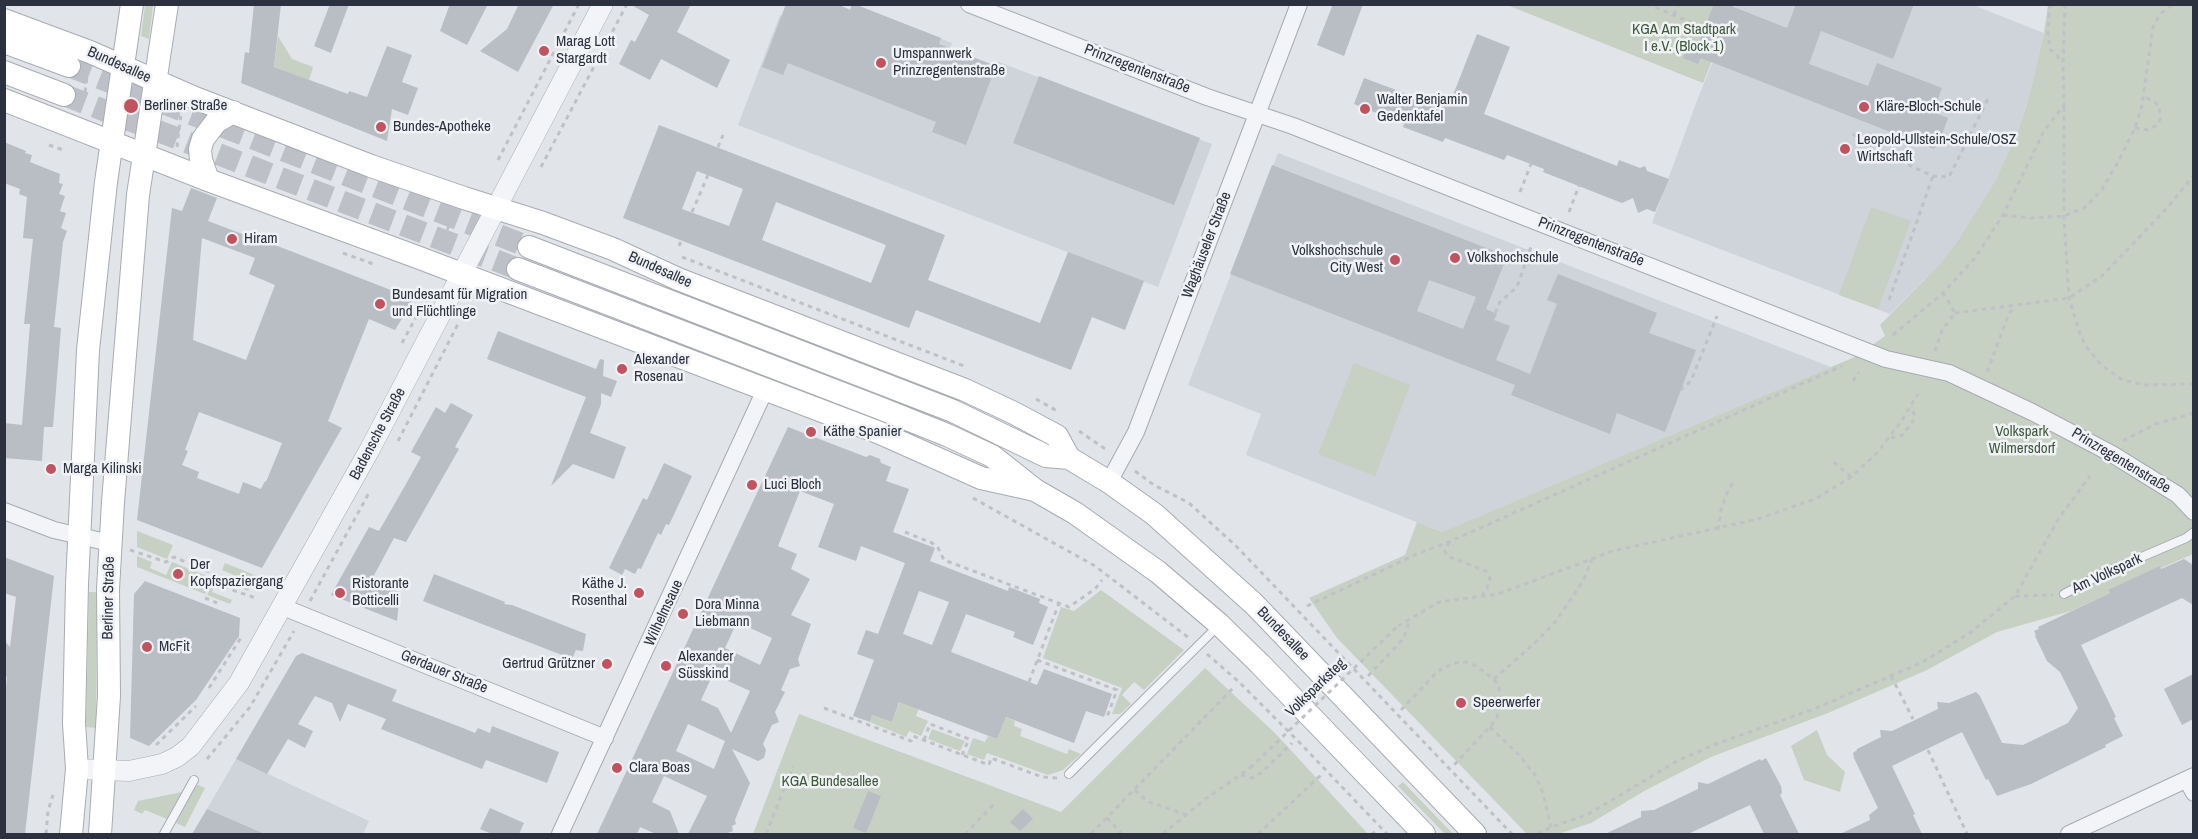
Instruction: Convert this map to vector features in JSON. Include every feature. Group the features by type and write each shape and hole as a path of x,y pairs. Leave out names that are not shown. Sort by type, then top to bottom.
{"main road":[{"name":"Berliner Straße","path":"71,834 77,769 74,723 79,537 88,350 112,144 132,4"},
{"name":"Berliner Straße","path":"100,834 109,696 108,586 120,546 135,224 167,4"},
{"name":"Bundesallee","path":"4,20 371,166 603,245 678,279 964,390 1057,436 1069,458"},
{"name":"Bundesallee","path":"4,42 69,66"},
{"path":"4,72 64,95"},
{"path":"4,100 112,144 462,274 901,442 981,478 1035,490"},
{"path":"208,180 201,160 200,149 203,139 216,122 233,112"},
{"name":"Bundesallee","path":"529,247 953,411 1046,456 1069,458 1109,482 1154,514 1254,604 1475,834"},
{"path":"518,269 947,435 992,456 1035,490 1075,513 1140,559 1219,624 1260,663 1424,834"}],"street":[{"name":"Badensche Straße","path":"77,769 129,771 162,764 177,757 191,746 239,683 339,506 603,4"},
{"name":"Prinzregentenstraße","path":"969,4 1196,92 1326,139 1886,359 1949,374 1967,381 2112,454 2178,495 2193,512"},
{"name":"Waghäuseler Straße","path":"1109,482 1136,432 1299,4"},
{"name":"Wilhelmsaue","path":"560,834 765,390"},
{"path":"4,511 54,530 120,546"},
{"name":"Gerdauer Straße","path":"283,607 605,738"},
{"path":"2069,834 2191,783"}],"lane":[{"name":"Am Volkspark","path":"2064,594 2102,574 2186,538 2193,532"},
{"path":"1069,774 1219,624"},
{"path":"164,834 194,780"}],"path":[{"path":"498,162 579,4"},
{"path":"537,174 627,4"},
{"path":"1647,4 1717,33 1723,31"},
{"path":"1674,15 1679,4"},
{"path":"2050,4 2048,32 2050,49 2063,62"},
{"path":"2065,4 2064,216 2069,298 2074,319 2085,345 2102,366 2123,380 2144,385 2193,384"},
{"path":"2003,215 2031,218 2064,216 2084,208 2101,191 2134,128 2143,96 2153,27 2160,14 2173,4"},
{"path":"2134,128 2148,130 2157,125 2160,120 2159,107 2143,96"},
{"path":"1853,134 1896,159 1934,176 1948,177 1988,99"},
{"path":"1893,335 1943,293 1975,258 2003,215 2044,131 2064,105"},
{"path":"176,154 182,107"},
{"path":"718,147 723,135"},
{"path":"49,145 66,151"},
{"path":"1520,192 1531,164"},
{"path":"692,212 708,175"},
{"path":"1935,351 1942,330 1955,313 2069,298 2110,268 2168,207 2193,175"},
{"path":"1889,300 1934,176"},
{"path":"1569,212 1580,183"},
{"path":"434,253 458,210"},
{"path":"679,246 681,241"},
{"path":"1494,313 1500,302 1516,287 1532,244"},
{"path":"1943,293 1955,313"},
{"path":"1987,372 2013,307"},
{"path":"398,350 420,311"},
{"path":"1680,390 1691,381 1717,316"},
{"path":"1307,606 1419,553 1449,542 1842,366"},
{"path":"1853,381 1859,372"},
{"path":"1889,439 1918,394"},
{"path":"1889,439 1903,435 1916,418 1912,406"},
{"path":"2124,441 2155,424 2193,413"},
{"name":"Volksparksteg","path":"1163,834 1250,768 1398,626 1439,602 1498,594 1613,551 1718,530 1758,519 1817,498 1851,477 1889,439"},
{"path":"1834,462 1851,477"},
{"path":"1139,474 1154,485 1190,503 1236,546 1512,834"},
{"path":"1538,834 1551,827 1587,815 1677,761 1716,744 1814,709 1923,662 1971,632 2015,596 2059,518 2090,476"},
{"path":"1718,530 1721,510 1733,483"},
{"path":"970,496 1095,566 1198,646 1272,714 1387,834"},
{"path":"905,532 932,543 944,560 1069,607 1095,589 1102,580"},
{"path":"1449,542 1445,551 1447,556 1486,571 1490,578 1482,596"},
{"path":"120,546 166,562 174,557 222,577 229,589 256,598"},
{"path":"1494,679 1556,621 1583,581 1593,558"},
{"name":"Am Volkspark","path":"2015,596 2064,594"},
{"path":"205,598 217,603"},
{"path":"1029,682 1059,603"},
{"path":"1368,676 1404,638 1409,619"},
{"path":"206,693 247,627"},
{"path":"1037,660 1117,690 1107,717 1117,726"},
{"path":"1401,710 1438,671 1454,663 1466,662 1494,679 1498,687 1497,717 1454,765"},
{"path":"1891,676 1913,719"},
{"path":"1090,834 1234,687"},
{"path":"151,748 199,703"},
{"path":"824,708 911,741 913,736 989,765 991,758 1050,779 1069,774"},
{"path":"924,740 930,724 969,739 962,755"},
{"path":"1490,727 1519,755 1535,776 1543,793 1551,827"},
{"path":"1241,775 1252,778 1261,773 1292,743"},
{"path":"1928,750 1967,834"},
{"path":"766,834 793,766"},
{"path":"1258,834 1322,775"},
{"path":"1135,790 1147,801 1186,815"},
{"path":"965,834 995,803"},
{"path":"1107,818 1122,834"}],"shaded area":[{"path":"838,5 855,11 857,5 952,43 950,49 988,64 999,62 1212,144 1158,287 738,125 780,15 806,25"},
{"name":"Leopold-Ullstein-Schule/OSZ Wirtschaft","path":"1736,5 1973,5 2044,33 2028,101 2018,131 1996,179 1959,239 1939,265 1890,314 1652,223 1698,98"},
{"name":"Volkshochschule City West","path":"1278,153 1831,367 1442,532 1246,455 1261,414 1188,385"},
{"path":"236,759 369,821 363,834 265,834 207,809"}],"green space":[{"path":"145,5 153,5 149,39 141,36"},
{"name":"KGA Am Stadtpark I e.V. (Block 1)","path":"1507,5 1735,5 1703,83"},
{"name":"Volkspark Wilmersdorf","path":"2048,5 2193,5 2193,554 2108,591 2110,593 2071,611 1997,632 1927,670 1828,713 1711,757 1646,790 1591,823 1558,834 1527,834 1337,638 1309,598 1405,555 1417,522 1442,532 1857,356 1885,336 1880,325 1939,265 1959,239 1996,179 2018,131 2028,101"},
{"path":"278,36 292,59 313,67 309,80 274,67"},
{"path":"1871,207 1911,221 1878,309 1839,295"},
{"path":"1354,363 1410,385 1375,476 1318,454"},
{"path":"137,531 173,545 167,559 137,547"},
{"path":"137,556 152,562 150,568 166,575 172,562 217,580 212,592 232,600 230,604 207,595 209,591 207,590 205,594 137,567"},
{"path":"225,563 257,576 248,591 233,585 236,576 222,570"},
{"path":"1101,590 1184,650 1144,690 1134,682 1122,695 1131,704 1120,714 1112,714 1122,688 1043,658 1061,607 1074,611"},
{"path":"89,592 97,592 96,728 86,727"},
{"name":"KGA Bundesallee","path":"1205,668 1275,733 1368,834 753,834 799,714 1061,812"},
{"path":"903,693 922,700 916,716 928,721 921,736 909,731 906,737 870,722 872,715 892,722"},
{"path":"1006,717 1015,721 1014,726 1022,729 1020,736 1067,754 1069,749 1081,754 1063,770 1048,775 987,753 984,760 967,754 973,738 985,742 988,736 997,739"},
{"path":"932,729 965,741 960,751 928,739"},
{"path":"1817,730 1827,755 1845,772 1840,792 1804,780 1791,746"},
{"path":"1403,782 1453,834 1445,834 1398,786"},
{"path":"198,785 205,788 185,827 176,823"},
{"path":"182,792 167,819 145,810 142,814 134,810 138,801"}],"building":[{"path":"254,4 281,4 274,67 348,94 349,91 367,97 387,46 412,55 402,82 418,88 408,115 392,109 387,141 241,83 245,52 249,53"},
{"path":"330,4 349,4 331,53 314,46"},
{"path":"450,4 488,4 467,45 440,31"},
{"path":"519,4 554,4 518,72 480,51 507,29"},
{"path":"630,4 691,4 677,32 730,60 717,88 661,59 650,80 619,64 631,40 635,42 649,15"},
{"path":"786,4 837,4 850,10 854,4 941,38 939,44 996,66 966,145 932,132 936,122 788,63 783,75 762,67"},
{"path":"1333,4 1363,4 1344,56 1317,45"},
{"path":"1714,4 1726,4 1787,28 1796,4 1914,4 1893,59 1821,31 1809,64 1868,86 1877,63 1942,88 1933,112 1948,118 1940,140 1934,149 1701,58 1698,64 1683,58 1689,44 1697,47"},
{"path":"1477,34 1510,47 1484,114 1617,166 1619,160 1640,168 1645,166 1647,171 1669,179 1655,212 1647,209 1638,213 1633,198 1622,203 1543,172 1544,169 1507,155 1504,160 1445,138 1443,142 1403,127 1404,124 1354,104 1364,78 1415,97 1417,94 1445,105 1449,93 1453,95"},
{"path":"1039,76 1200,138 1174,205 1013,143"},
{"path":"659,125 945,235 928,280 1040,323 1068,252 1144,281 1125,330 1092,317 1071,370 916,310 909,328 623,218","holes":["697,171 743,189 729,226 682,209","776,202 886,245 871,283 762,240"]},
{"path":"4,142 32,155 30,162 60,174 59,183 63,184 59,194 65,196 60,211 66,213 61,228 67,231 63,242 54,327 61,328 53,427 44,427 42,461 4,458 4,423 22,425 30,324 24,324 33,239 23,238 27,197 19,194 20,189 4,183"},
{"path":"1272,165 1507,256 1486,309 1497,314 1494,320 1510,326 1496,360 1530,374 1557,304 1547,300 1558,274 1657,313 1649,333 1696,350 1665,432 1617,413 1610,434 1511,395 1515,385 1230,274","holes":["1429,280 1476,297 1463,329 1417,311"]},
{"path":"191,188 217,198 208,221 414,299 395,330 369,319 328,421 342,428 262,568 137,520 172,208 182,211","holes":["202,238 255,258 249,274 275,285 246,360 193,340","199,412 282,443 261,489 243,482 239,494 197,478 199,472 182,465"]},
{"path":"498,331 596,369 600,359 604,360 603,376 617,381 611,397 601,393 601,404 590,433 626,447 614,479 573,464 551,486 586,397 487,359"},
{"path":"451,403 473,415 455,447 459,449 406,542 394,538 371,581 400,592 397,621 331,595 369,527 379,531 406,484 421,457 411,452 436,407 445,413"},
{"path":"788,427 866,457 870,455 891,467 886,481 909,489 893,532 935,548 930,561 1008,591 1009,587 1040,599 1039,603 1048,607 1033,645 1013,637 1015,632 966,614 951,652 1037,685 1044,669 1112,694 1104,717 1086,711 1074,743 1006,717 997,739 899,702 892,722 872,715 870,722 853,716 874,660 857,654 866,630 878,634 905,563 861,546 856,561 818,547 834,504 800,491 778,546 797,554 791,569 810,579 791,615 811,624 798,659 800,666 790,669 781,690 785,692 775,712 779,722 772,725 763,744 766,750 764,758 758,761 732,749 750,783 735,820 736,824 732,826 733,831 725,834 688,834 707,796 664,776 652,802 670,811 679,834 656,834 640,827 637,834 597,834","holes":["919,591 949,602 932,645 903,634","737,622 772,638 760,665 725,648","713,674 750,691 731,733 718,708 701,700","688,724 725,741 714,769 676,751"]},
{"path":"664,463 692,476 669,525 666,524 661,535 658,533 641,569 638,568 635,574 625,569 622,575 609,568 643,498 647,500"},
{"path":"4,557 54,576 25,834 4,834 4,708 7,678 4,670 4,640 10,647 16,597 4,593"},
{"path":"2184,559 2193,565 2193,605 2182,598 2081,645 2123,736 2105,745 2106,747 2031,784 1997,796 1988,779 1986,780 1962,732 1892,766 1922,834 1840,834 1870,820 1869,815 1878,808 1853,753 1881,737 1880,730 1892,731 1938,709 1937,702 1949,703 1976,692 2002,743 2023,745 2068,723 2078,708 2060,672 2047,661 2034,631 2110,593 2108,590 2160,566 2161,569"},
{"path":"434,574 505,602 504,604 512,605 586,634 583,651 576,650 572,659 423,601"},
{"path":"145,581 240,618 239,636 196,700 149,746 130,738 134,594"},
{"path":"302,653 397,690 392,701 475,733 478,728 490,733 492,726 559,752 547,783 486,760 482,769 381,729 386,719 348,704 340,722 332,703 315,696 298,724 313,731 305,748 288,739 267,774 236,759 296,656"},
{"path":"2193,674 2193,719 2182,725 2164,689"},
{"path":"1766,758 1781,786 1780,795 1799,834 1764,834 1750,805 1688,834 1605,834 1641,817 1641,811 1654,810 1698,789 1698,782 1708,784"},
{"path":"868,791 881,796 866,833 853,828"},
{"path":"490,808 524,823 519,834 492,834 480,829"},
{"path":"207,809 265,834 192,834"},
{"path":"1023,809 1033,819 1020,831 1010,822"}],"tunnel":[{"path":"69,66 529,247"},
{"path":"64,95 518,269"}],"place":[{"name":"Marag Lott Stargardt","path":"544,51"},
{"name":"Umspannwerk Prinzregentenstraße","path":"881,63"},
{"name":"Berliner Straße","path":"131,106"},
{"name":"Kläre-Bloch-Schule","path":"1864,107"},
{"name":"Walter Benjamin Gedenktafel","path":"1365,109"},
{"name":"Bundes-Apotheke","path":"381,127"},
{"name":"Leopold-Ullstein-Schule/OSZ Wirtschaft","path":"1845,149"},
{"name":"Hiram","path":"232,239"},
{"name":"Volkshochschule","path":"1455,258"},
{"name":"Volkshochschule City West","path":"1395,260"},
{"name":"Bundesamt für Migration und Flüchtlinge","path":"380,304"},
{"name":"Alexander Rosenau","path":"622,369"},
{"name":"Käthe Spanier","path":"811,432"},
{"name":"Marga Kilinski","path":"51,469"},
{"name":"Luci Bloch","path":"752,485"},
{"name":"Der Kopfspaziergang","path":"178,574"},
{"name":"Ristorante Botticelli","path":"340,593"},
{"name":"Käthe J. Rosenthal","path":"639,593"},
{"name":"Dora Minna Liebmann","path":"683,614"},
{"name":"McFit","path":"147,647"},
{"name":"Gertrud Grützner","path":"607,664"},
{"name":"Alexander Süsskind","path":"666,666"},
{"name":"Speerwerfer","path":"1461,703"},
{"name":"Clara Boas","path":"617,768"}]}
